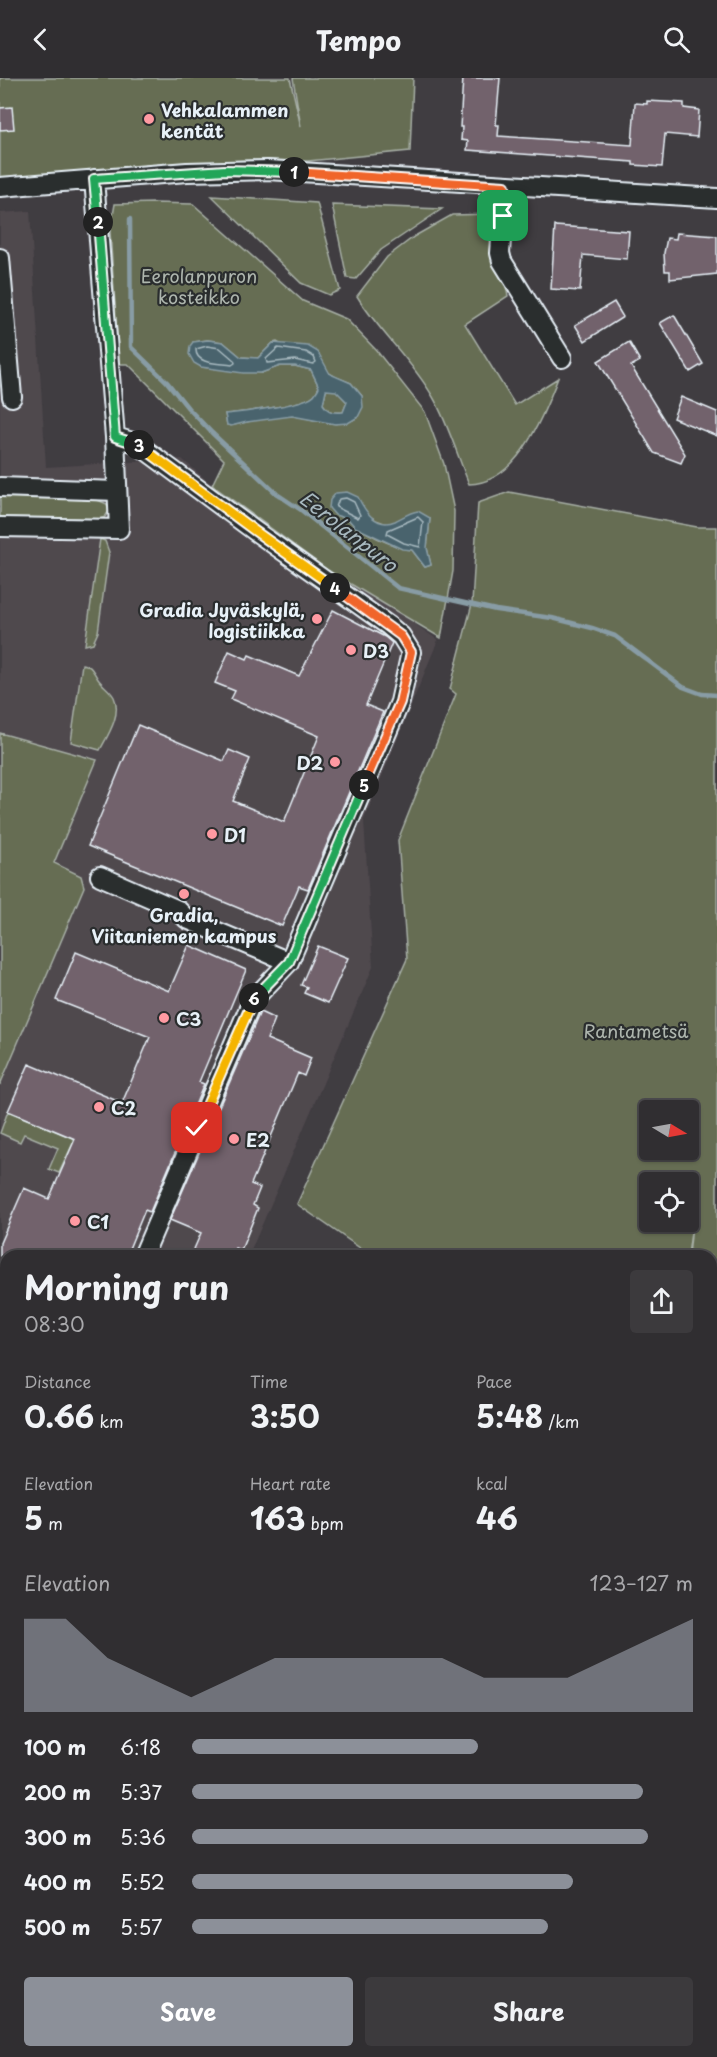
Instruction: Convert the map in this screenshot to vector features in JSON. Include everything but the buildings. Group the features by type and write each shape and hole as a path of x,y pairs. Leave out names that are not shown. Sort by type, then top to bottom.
{"street":[{"path":"0,187 225,170 268,170 717,198"},
{"path":"0,527 119,529 115,437 94,179"},
{"path":"505,186 500,253 502,261 528,311 558,356"},
{"path":"0,258 12,397"},
{"path":"115,437 136,443 389,626 401,636 411,652 400,702 289,962 252,1001 146,1250"},
{"path":"0,487 117,491"},
{"path":"100,876 178,910 187,919 289,962"}],"shaded area":[{"name":"Gradia, Viitaniemen kampus","path":"30,211 46,467 182,459 212,485 438,640 364,820 373,967 251,1250 0,1250 0,213"}],"green space":[{"name":"Vehkalammen kentät","path":"0,78 290,78 301,127 293,78 413,78 410,151 308,161 177,163 0,178"},
{"path":"212,196 317,203 340,290 329,295 301,283"},
{"name":"Eerolanpuron kosteikko","path":"115,204 193,204 303,301 346,319 376,350 425,412 444,464 454,511 453,571 441,638 329,571 212,485 224,460 128,364 119,364 110,232","holes":["207,340 223,342 241,357 258,358 273,343 277,342 336,377 351,383 362,396 358,417 350,421 334,423 282,416 227,425 225,414 298,402 314,395 319,387 311,370 295,366 280,366 261,373 201,367 193,342","365,513 387,524 430,518 427,548 431,565 425,567 412,550 378,538 348,519"]},
{"path":"332,205 442,209 381,250 356,279 347,278"},
{"path":"494,214 493,262 505,282 508,296 465,324 515,405 558,378 536,428 514,460 501,472 486,481 469,484 448,428 433,397 357,296 387,257 415,236 452,215"},
{"path":"326,390 336,390 347,402 343,412 331,411 323,404"},
{"name":"Rantametsä","path":"509,492 697,527 717,527 717,1250 690,1250 691,1232 699,1232 699,1172 639,1172 639,1232 691,1232 689,1250 363,1250 297,1204 407,959 398,840 456,694 450,689 472,604 478,503"},
{"path":"0,495 95,499 107,504 109,511 105,517 100,519 0,517"},
{"path":"100,539 105,541 109,552 98,632 93,643 85,645"},
{"path":"82,664 92,669 112,694 116,704 113,724 100,750 71,742"},
{"path":"0,733 97,760 54,863 81,876 84,887 0,1085"},
{"path":"8,1111 75,1139 59,1173 49,1169 58,1148 24,1134 20,1142 0,1133"}],"water":[{"path":"208,340 223,342 241,357 258,358 273,343 308,346 318,352 330,374 351,383 362,396 363,407 358,417 348,423 335,424 292,416 227,425 225,414 298,402 314,395 319,387 311,370 295,366 280,366 261,373 201,367 194,363 189,354 193,342","holes":["326,390 336,391 347,402 343,412 331,411 323,404"]},
{"path":"347,492 358,497 368,513 382,523 395,521 418,511 430,518 427,548 431,565 425,567 412,550 402,549 355,527 348,519 335,515 329,508 330,500 336,493"}],"waterway":[{"name":"Eerolanpuro","path":"130,219 131,347 167,382 212,433 277,494 301,510 398,588 592,628 615,636 683,687 702,694 717,695"}],"place":[{"name":"Vehkalammen kentät","path":"149,119"},
{"name":"Gradia Jyväskylä, logistiikka","path":"317,619"},
{"name":"D3","path":"351,650"},
{"name":"D2","path":"335,762"},
{"name":"D1","path":"212,834"},
{"name":"Gradia, Viitaniemen kampus","path":"184,894"},
{"name":"C3","path":"164,1018"},
{"name":"C2","path":"99,1107"},
{"name":"E2","path":"234,1139"},
{"name":"C1","path":"75,1221"}],"route":[{"path":"197,1128 252,1001 289,962 400,702 411,652 401,636 389,626 136,443 115,437 94,179 225,170 268,170 505,186 503,216"}]}
